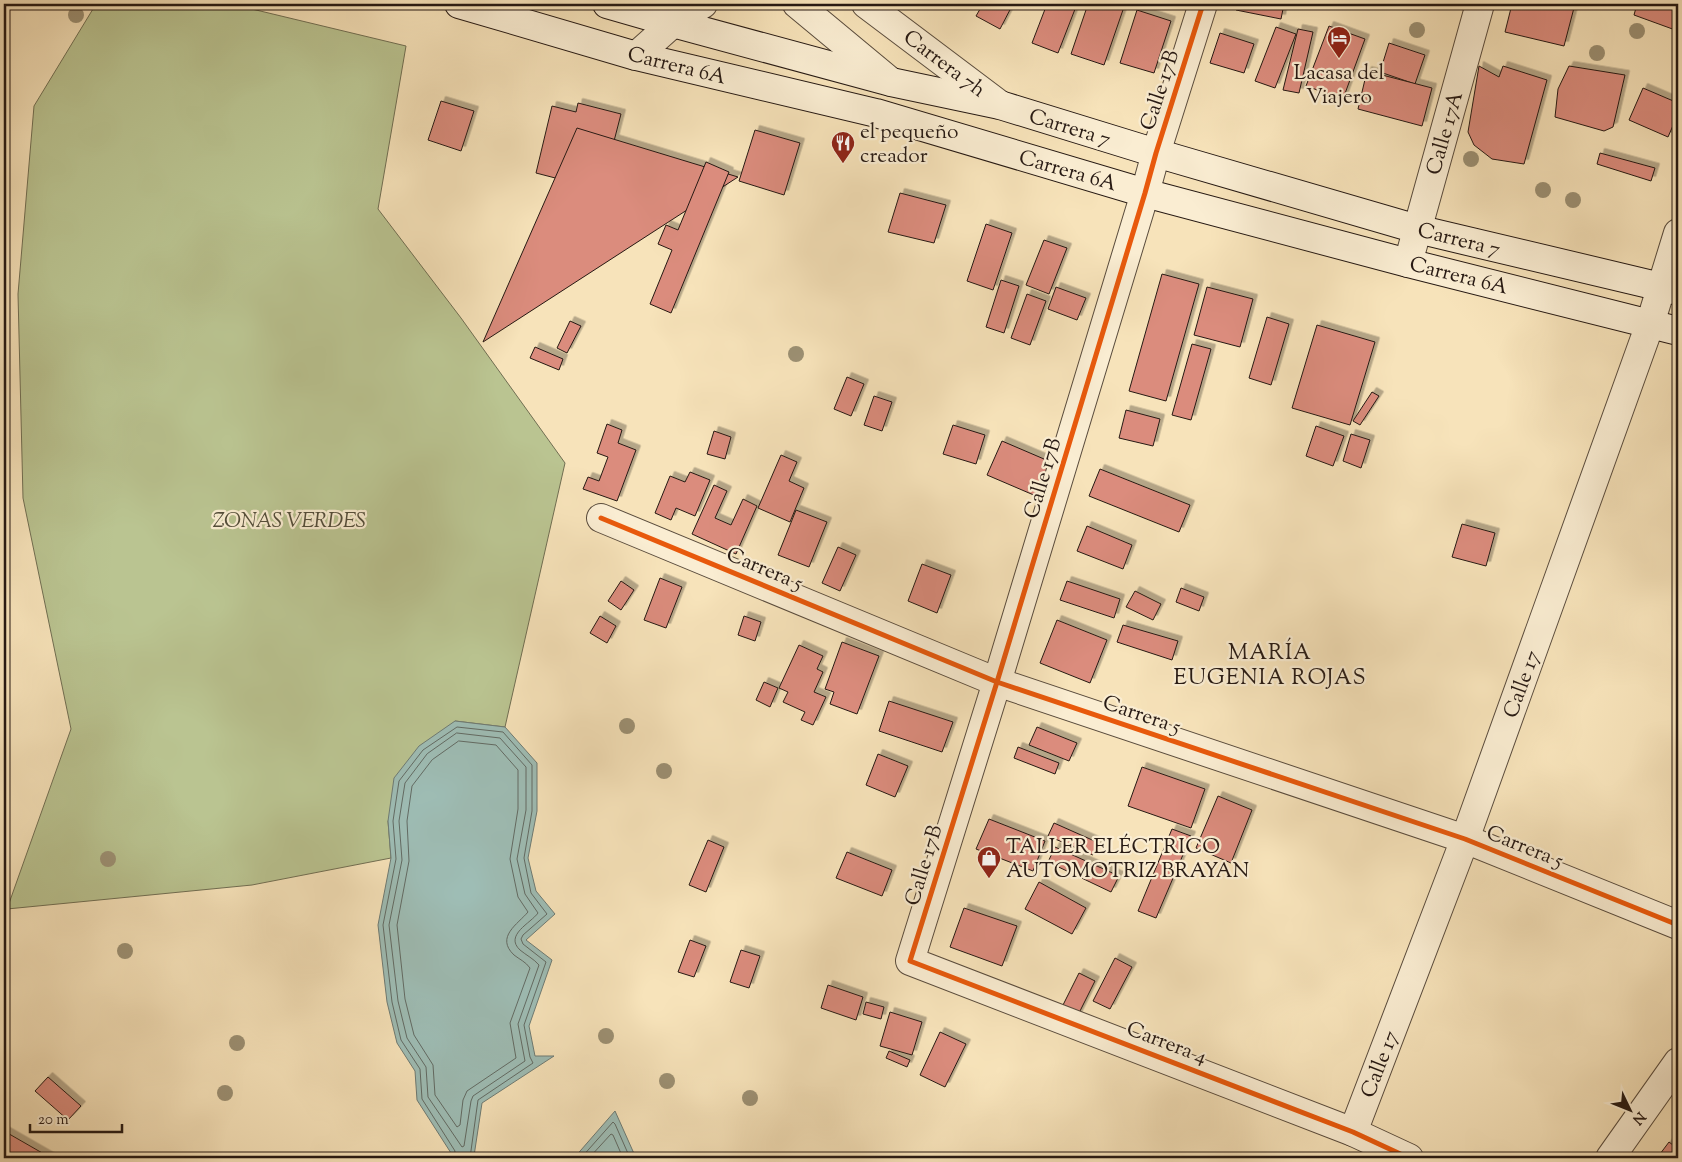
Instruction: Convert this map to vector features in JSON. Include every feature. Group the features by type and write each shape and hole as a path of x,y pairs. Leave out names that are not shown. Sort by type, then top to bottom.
{"street":[{"name":"Carrera 6A","path":"459,4 636,56 876,113 1145,193 1408,263 1678,331"},
{"name":"Carrera 7","path":"607,4 892,82 1000,105 1156,154 1417,229 1670,289"},
{"path":"636,56 673,23 703,4"},
{"path":"797,4 892,82"},
{"name":"Carrera 7h","path":"866,4 1000,105"},
{"name":"Calle 17B","path":"910,961 997,682 1203,4"},
{"name":"Calle 17A","path":"1408,263 1480,4"},
{"name":"Calle 17","path":"1353,1132 1465,839 1650,324 1670,289 1678,233"},
{"name":"Carrera 5","path":"601,518 997,682 1465,839 1678,925"},
{"name":"Carrera 4","path":"910,961 1353,1132 1409,1158"},
{"path":"1610,1158 1678,1062"}],"green space":[{"name":"ZONAS VERDES","path":"96,4 231,4 406,46 378,209 461,318 565,463 505,727 455,721 388,821 391,858 252,885 7,909 71,729 23,498 18,294 34,106"}],"water":[{"path":"455,721 505,727 537,763 537,811 528,858 536,891 555,914 526,940 552,960 529,1026 535,1056 554,1056 482,1103 474,1156 476,1158 448,1158 451,1153 417,1100 415,1071 397,1043 387,1002 378,925 391,858 388,821 394,778 419,746"},
{"path":"615,1111 636,1158 574,1158"}],"building":[{"path":"983,4 1013,4 1000,29 976,16"},
{"path":"1047,4 1077,4 1058,53 1032,43"},
{"path":"1088,4 1125,4 1104,65 1071,54"},
{"path":"1237,4 1284,4 1281,19 1236,10"},
{"path":"1512,4 1575,4 1564,46 1505,32"},
{"path":"1637,4 1678,4 1678,31 1634,15"},
{"path":"1137,10 1171,21 1154,73 1120,63"},
{"path":"1329,26 1365,39 1343,99 1306,86"},
{"path":"1276,27 1296,34 1275,88 1255,81"},
{"path":"1298,29 1313,32 1299,93 1283,90"},
{"path":"1220,33 1254,44 1244,73 1210,63"},
{"path":"1389,43 1425,55 1415,84 1380,72"},
{"path":"1479,66 1499,77 1503,66 1547,80 1524,164 1492,159 1474,145 1468,132"},
{"path":"1569,66 1625,75 1613,127 1604,131 1555,117 1558,89"},
{"path":"1367,71 1432,88 1422,126 1358,109"},
{"path":"1643,88 1678,103 1678,114 1668,137 1629,120"},
{"path":"441,101 474,111 461,151 428,140"},
{"path":"578,103 621,114 597,207 558,197 563,180 536,173 552,106 576,112"},
{"path":"577,128 738,177 483,342"},
{"path":"755,130 800,143 784,195 739,181"},
{"path":"1600,153 1655,168 1651,181 1597,164"},
{"path":"706,162 729,172 671,313 650,304 672,250 658,244 666,225 678,230"},
{"path":"900,193 946,205 934,243 888,232"},
{"path":"986,224 1012,233 993,290 967,281"},
{"path":"1044,240 1067,248 1049,294 1026,285"},
{"path":"1162,274 1199,284 1166,401 1129,391"},
{"path":"1001,280 1019,286 1004,333 986,327"},
{"path":"1056,287 1086,298 1077,320 1048,309"},
{"path":"1207,287 1253,299 1240,347 1194,335"},
{"path":"1027,294 1046,301 1030,345 1011,338"},
{"path":"1267,317 1289,324 1271,385 1249,378"},
{"path":"570,321 581,326 567,353 557,348"},
{"path":"1317,325 1375,342 1350,425 1292,408"},
{"path":"1192,344 1211,349 1191,420 1172,415"},
{"path":"535,347 563,359 559,370 530,358"},
{"path":"847,377 864,384 851,416 834,409"},
{"path":"1372,392 1379,396 1360,425 1353,421"},
{"path":"874,396 892,402 882,431 864,425"},
{"path":"1126,410 1160,419 1153,446 1119,438"},
{"path":"607,424 622,430 618,443 636,450 617,501 583,489 588,477 599,481 608,457 597,453"},
{"path":"953,425 985,435 976,464 943,454"},
{"path":"1316,426 1344,436 1333,466 1306,456"},
{"path":"714,431 731,437 725,459 707,454"},
{"path":"1351,434 1370,440 1361,468 1343,461"},
{"path":"1002,441 1051,462 1036,496 987,475"},
{"path":"781,455 797,462 789,481 804,488 790,522 758,508"},
{"path":"1100,469 1190,505 1179,532 1089,496"},
{"path":"690,472 710,480 695,516 676,508 671,520 655,513 670,476 685,482"},
{"path":"714,485 727,491 715,518 731,525 743,499 757,506 736,554 692,534"},
{"path":"796,510 827,522 809,567 778,555"},
{"path":"1462,524 1495,533 1486,566 1452,557"},
{"path":"1087,526 1132,545 1123,569 1077,551"},
{"path":"838,547 856,555 840,591 822,583"},
{"path":"922,564 951,575 937,613 908,601"},
{"path":"660,578 682,587 666,628 644,620"},
{"path":"621,581 634,590 621,610 608,601"},
{"path":"1067,581 1120,599 1114,618 1060,600"},
{"path":"1181,588 1204,597 1199,611 1176,602"},
{"path":"1135,591 1161,604 1153,620 1126,607"},
{"path":"600,616 616,626 607,643 590,633"},
{"path":"744,616 761,622 755,641 738,635"},
{"path":"1057,620 1107,640 1090,683 1040,663"},
{"path":"1123,625 1178,641 1172,660 1117,642"},
{"path":"842,642 879,656 857,714 830,704 834,692 825,689"},
{"path":"799,645 823,656 817,669 823,672 814,692 826,697 813,725 801,720 805,712 783,702 788,692 779,688"},
{"path":"764,682 778,688 770,707 756,700"},
{"path":"889,701 953,722 942,752 879,731"},
{"path":"1037,727 1077,743 1069,761 1029,745"},
{"path":"1018,747 1059,763 1055,774 1014,758"},
{"path":"878,754 908,766 895,797 866,785"},
{"path":"1142,767 1205,789 1191,828 1128,806"},
{"path":"1218,796 1252,810 1231,863 1196,848"},
{"path":"989,819 1045,841 1033,871 976,849"},
{"path":"1054,823 1099,843 1093,855 1048,836"},
{"path":"1172,829 1191,836 1156,918 1138,911"},
{"path":"708,840 724,847 706,892 689,885"},
{"path":"1055,847 1119,876 1111,892 1048,862"},
{"path":"847,852 892,870 882,896 836,878"},
{"path":"1039,882 1086,908 1072,934 1025,909"},
{"path":"964,908 1017,926 1002,966 950,947"},
{"path":"690,940 706,946 694,977 678,972"},
{"path":"741,950 760,956 749,988 730,982"},
{"path":"1115,958 1132,967 1110,1009 1093,1001"},
{"path":"1079,973 1095,981 1077,1017 1061,1009"},
{"path":"828,985 863,997 856,1020 821,1008"},
{"path":"866,1002 884,1007 881,1019 863,1014"},
{"path":"890,1012 922,1022 912,1055 880,1046"},
{"path":"940,1032 966,1044 945,1087 920,1075"},
{"path":"889,1051 910,1060 907,1067 886,1058"},
{"path":"48,1077 81,1106 68,1120 35,1091"},
{"path":"4,1131 51,1158 9,1158 4,1155"},
{"path":"1669,1142 1678,1149 1678,1158 1657,1158"}],"cycle path":[{"path":"1203,4 1156,153 997,682 910,961 1353,1132 1409,1158"},
{"path":"601,518 997,682 1465,839 1678,925"}],"place":[{"name":"Lacasa del Viajero","path":"1339,59"},
{"name":"el pequeño creador","path":"843,164"},
{"name":"TALLER ELÉCTRICO AUTOMOTRIZ BRAYAN","path":"989,879"}],"district":[{"name":"MARÍA EUGENIA ROJAS","path":"1270,664"}]}
